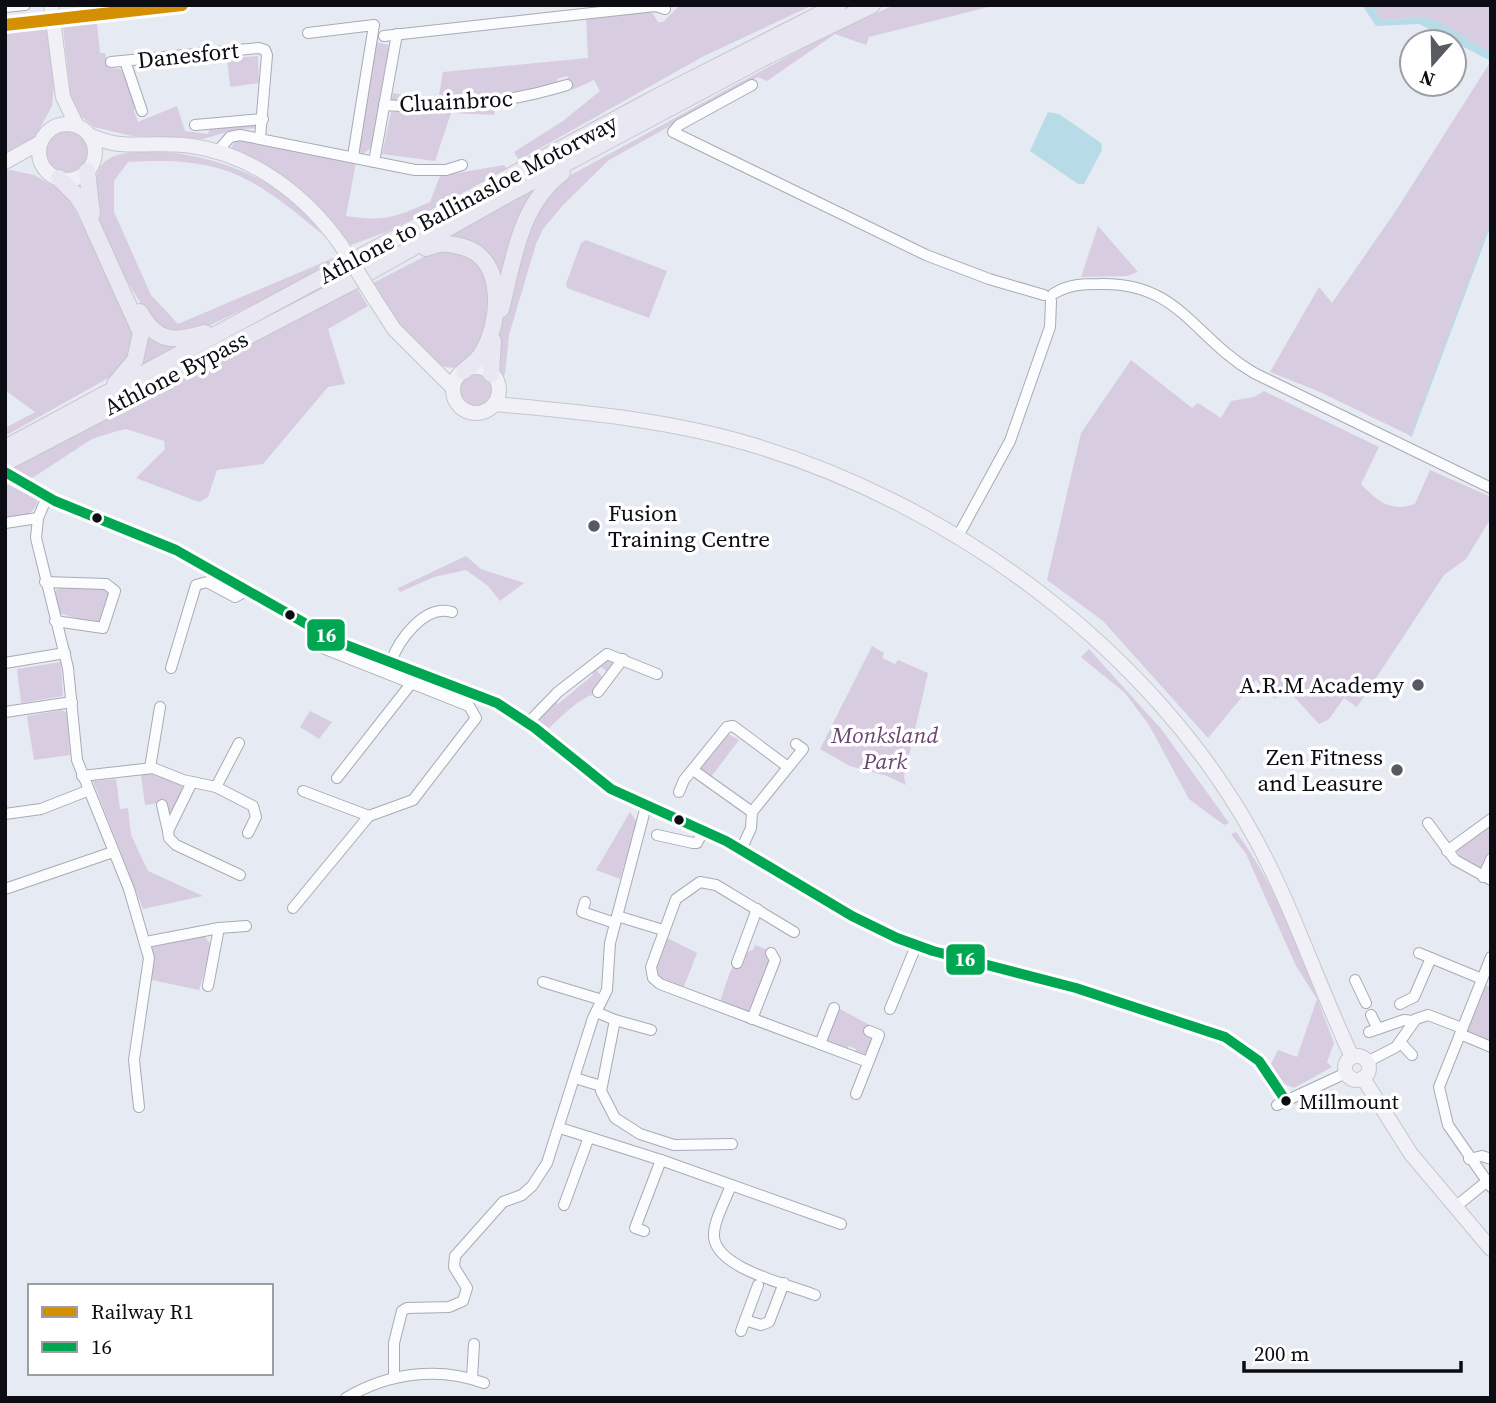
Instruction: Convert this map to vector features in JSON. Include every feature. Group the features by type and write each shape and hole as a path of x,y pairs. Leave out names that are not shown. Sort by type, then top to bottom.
{"highway":[{"name":"Athlone to Ballinasloe Motorway","path":"100,397 659,96 838,5"},
{"name":"Athlone to Ballinasloe Motorway","path":"348,284 767,56 872,5"},
{"path":"494,380 496,328 530,207 550,183 592,151"},
{"path":"91,164 94,221 152,331 161,337 179,341 229,327"},
{"path":"52,174 76,195 84,207 141,332 139,352 128,372 100,397"},
{"path":"348,284 381,274 439,243 468,248 478,255 486,265 495,286 495,313 486,345 479,358 462,372"},
{"name":"Athlone Bypass","path":"5,463 348,284"},
{"name":"Athlone Bypass","path":"5,448 100,397"}],"main road":[{"path":"51,5 63,97 77,126 90,136 119,144 170,144 217,152 260,170 290,190 320,218 341,245 394,329 453,388 457,404 468,412 485,411 494,404 638,419 745,443 851,480 958,536 1028,584 1097,640 1147,692 1218,779 1255,838 1295,918 1352,1057"},
{"path":"9,161 41,142 53,128 63,97"},
{"path":"53,128 61,125 77,126"},
{"path":"90,136 91,164"},
{"path":"41,142 41,159 52,174"},
{"path":"9,161 70,179 119,144"},
{"path":"431,364 462,372 479,368 529,407"},
{"path":"453,388 462,372"},
{"path":"494,380 494,404"},
{"path":"1359,1056 1367,1062 1369,1069 1363,1078 1355,1080 1346,1073 1346,1062 1352,1057 1359,1056"},
{"path":"1363,1078 1411,1154 1491,1249"}],"street":[{"path":"5,7 25,5"},
{"path":"384,36 655,6 665,9"},
{"path":"308,33 374,25 353,156"},
{"name":"Cluainbroc","path":"374,162 397,34"},
{"name":"Danesfort","path":"111,62 259,48 265,50 267,55 260,138"},
{"name":"Danesfort","path":"125,61 142,111"},
{"name":"Cluainbroc","path":"384,105 467,104 517,100 567,85"},
{"path":"752,85 679,125 673,132 926,255 989,279 1050,297 1066,287 1087,284 1128,284 1155,292 1179,309 1227,356 1245,368 1491,488"},
{"path":"195,125 263,119"},
{"path":"217,152 230,137 260,138 431,171 462,165"},
{"path":"958,536 1010,441 1050,327 1050,297"},
{"path":"5,472 47,496 165,545 326,636 471,691 528,723 611,789 741,849 852,916 916,946 1076,988 1225,1037 1259,1061 1281,1103 1346,1073"},
{"path":"47,496 37,518 36,538 65,653 76,760 146,942 148,978 134,1060 139,1107"},
{"path":"5,523 37,518"},
{"path":"45,582 106,584 115,591 103,628 55,621"},
{"path":"170,668 196,584 207,582 235,597 246,591"},
{"path":"391,662 405,634 429,615 441,611 452,612"},
{"path":"293,908 369,816 413,800 475,722 474,710 469,706 324,649 320,645 326,636"},
{"path":"5,663 65,653"},
{"path":"528,723 547,702 604,655 610,654 657,674"},
{"path":"598,692 605,674 623,659"},
{"path":"337,778 410,685"},
{"path":"5,712 72,702"},
{"path":"150,768 160,707"},
{"path":"679,792 722,731 733,726 788,767"},
{"path":"216,787 239,743"},
{"path":"741,849 751,828 752,812 803,749 796,744"},
{"path":"82,776 150,768 216,787 253,806 256,817 248,833"},
{"path":"693,770 752,812"},
{"path":"168,831 192,782"},
{"path":"303,790 369,816"},
{"path":"5,814 41,809 87,791"},
{"path":"162,805 168,831 174,843 240,875"},
{"path":"394,1377 394,1343 402,1311 407,1308 449,1307 463,1301 466,1284 454,1268 455,1256 503,1202 522,1195 536,1182 547,1163 596,1012 607,990 608,950 646,806"},
{"path":"1447,851 1491,820"},
{"path":"1427,823 1447,851 1465,869 1487,878 1491,859"},
{"path":"657,835 693,843 697,842 703,831"},
{"path":"5,889 113,852"},
{"path":"794,932 723,889 703,881 676,899 651,970 654,980 868,1062"},
{"path":"585,902 582,912 663,930"},
{"path":"737,963 757,909"},
{"path":"146,942 219,928 246,926"},
{"path":"208,986 219,928"},
{"path":"890,1009 916,946"},
{"path":"752,1019 775,960 771,953"},
{"path":"1419,953 1482,979"},
{"path":"1454,1208 1488,1185 1452,1133 1441,1105 1441,1078 1491,957"},
{"path":"1400,1004 1415,997 1431,958"},
{"path":"1355,980 1366,1003"},
{"path":"543,982 603,1000"},
{"path":"820,1044 834,1008"},
{"path":"596,1012 651,1030"},
{"path":"1371,1015 1373,1031 1428,1015 1491,1047"},
{"path":"615,1020 601,1086 609,1111 640,1134 674,1145 717,1149 732,1144"},
{"path":"1367,1062 1385,1056 1400,1042 1414,1021"},
{"path":"856,1094 879,1035 869,1031"},
{"path":"1400,1042 1412,1055"},
{"path":"575,1078 601,1086"},
{"path":"560,1128 661,1160 841,1224"},
{"path":"564,1205 589,1137"},
{"path":"1469,1159 1482,1156 1491,1159"},
{"path":"644,1231 635,1228 661,1160"},
{"path":"731,1185 715,1233 717,1245 736,1265 815,1295"},
{"path":"758,1285 743,1325 769,1322 784,1283"},
{"path":"472,1378 474,1344"},
{"path":"346,1398 394,1377 438,1374 472,1378 484,1383"}],"green space":[{"path":"680,5 813,5 704,56 519,160 514,152 563,121 600,91 594,80 572,90 567,76 557,79 557,83 538,89 476,101 433,103 391,101 393,93 438,101 443,72 588,58 586,18 651,11 658,22 663,22"},
{"path":"895,5 996,5 869,37 866,45 835,34 767,81 758,77 609,160 563,205 543,229 509,335 505,374 502,377 497,366 495,345 520,248 528,223 560,181 834,31"},
{"path":"1372,5 1491,5 1491,52 1468,40 1468,28 1448,28 1420,17 1381,19"},
{"path":"97,23 100,53 105,53 108,68 121,69 136,104 134,111 138,122 177,106 185,131 208,134 210,128 255,125 256,128 234,130 203,139 132,136 94,127 76,112 70,92 63,27"},
{"path":"46,25 55,77 52,106 34,139 5,155 5,29"},
{"path":"375,42 389,45 371,148 363,154 359,151"},
{"path":"258,56 259,83 230,87 227,58"},
{"path":"1491,61 1491,222 1411,436 1320,392 1270,372 1319,287 1332,303 1395,212"},
{"path":"495,108 494,115 451,113 435,161 382,154 391,112"},
{"path":"67,129 84,136 91,153 84,170 67,177 50,170 43,153 50,136"},
{"path":"237,139 356,162 346,216 359,218 389,217 430,202 440,176 504,165 507,169 386,232 348,246 284,177 230,149"},
{"path":"157,151 204,158 249,174 289,199 307,215 322,234 275,197 234,174 188,162 128,162 114,181 114,212 151,295 178,324 338,256 342,262 188,336 174,334 160,326 136,295 100,229 95,192 96,179 105,161 113,156 133,152"},
{"path":"5,171 34,175 66,193 131,319 137,342 119,372 5,436 5,428 35,412 5,390"},
{"path":"538,187 502,292 492,267 437,240"},
{"path":"1098,226 1138,272 1127,276 1081,277"},
{"path":"586,240 667,271 649,318 567,288 566,284 581,243"},
{"path":"437,250 461,254 475,261 485,272 491,291 491,306 483,338 466,363 454,368 440,365 420,351 401,329 371,284"},
{"path":"357,288 368,306 328,329 345,384 328,387 263,464 217,470 208,497 199,502 136,478 165,449 164,441 126,429 92,439 29,480 12,468"},
{"path":"144,326 165,344 176,347 134,376 145,352"},
{"path":"1131,360 1192,408 1198,403 1221,418 1231,401 1254,397 1264,391 1379,447 1361,484 1385,504 1399,507 1415,504 1430,470 1491,497 1491,518 1466,559 1444,575 1357,707 1344,698 1329,719 1319,724 1286,688 1275,699 1256,680 1208,738 1103,621 1047,580 1081,433"},
{"path":"476,373 489,378 494,391 489,404 476,409 463,404 458,391 463,378"},
{"path":"5,483 38,500 30,513 5,521"},
{"path":"466,556 481,569 524,583 500,601 488,586 466,570 434,577 400,592 398,588"},
{"path":"59,587 104,588 110,593 103,622 96,624 59,613 54,593"},
{"name":"Monksland Park","path":"872,646 884,653 882,658 895,664 898,660 928,673 904,777 906,785 887,776 850,766 820,749"},
{"path":"1089,649 1162,730 1229,823 1224,825 1189,799 1149,725 1125,693 1081,657"},
{"path":"607,657 617,660 608,672 601,667 597,671 603,678 595,694 577,703 549,728 540,722 537,716 554,699 558,704 593,675 591,669"},
{"path":"61,662 63,696 21,703 17,669"},
{"path":"62,710 67,713 70,755 34,760 27,716"},
{"path":"310,711 332,722 319,739 300,727"},
{"path":"726,733 739,740 711,777 700,768"},
{"path":"154,772 184,787 172,813 167,811 163,802 145,805 141,775"},
{"path":"116,779 120,809 128,808 131,835 148,871 203,896 143,909 93,781"},
{"path":"630,812 637,822 620,879 596,870"},
{"path":"1491,824 1491,842 1485,865 1481,870 1463,862 1456,849"},
{"path":"1236,832 1280,907 1303,961 1334,1043 1327,1062 1332,1067 1294,1088 1284,1084 1271,1064 1278,1050 1297,1057 1317,999 1296,966 1246,854 1231,834"},
{"path":"204,936 212,946 199,990 152,980 152,947"},
{"path":"663,936 697,953 683,989 660,980 653,971"},
{"path":"755,945 770,951 771,961 750,1012 721,1002 721,998 735,963 753,950"},
{"path":"1485,985 1491,987 1491,1043 1467,1031"},
{"path":"840,1009 877,1029 865,1056 854,1054 856,1049 849,1046 846,1051 826,1042"}],"water":[{"path":"1362,5 1372,5 1381,19 1427,18 1449,28 1427,28 1419,24 1376,26"},
{"path":"1468,39 1491,52 1491,61 1468,49"},
{"path":"1048,112 1059,114 1101,143 1102,150 1084,184 1078,184 1030,151"}],"waterway":[{"path":"1411,436 1491,222"}],"rail line":[{"name":"R1","path":"5,25 182,5"}],"transit line":[{"name":"16","path":"5,472 55,501 176,550 338,642 497,703 535,728 611,789 726,841 852,916 897,938 933,951 1076,988 1225,1037 1259,1061 1286,1101"}],"place":[{"name":"Fusion Training Centre","path":"594,526"},
{"name":"A.R.M Academy","path":"1418,685"},
{"name":"Zen Fitness and Leasure","path":"1397,770"},
{"name":"Millmount","path":"1286,1101"}]}
